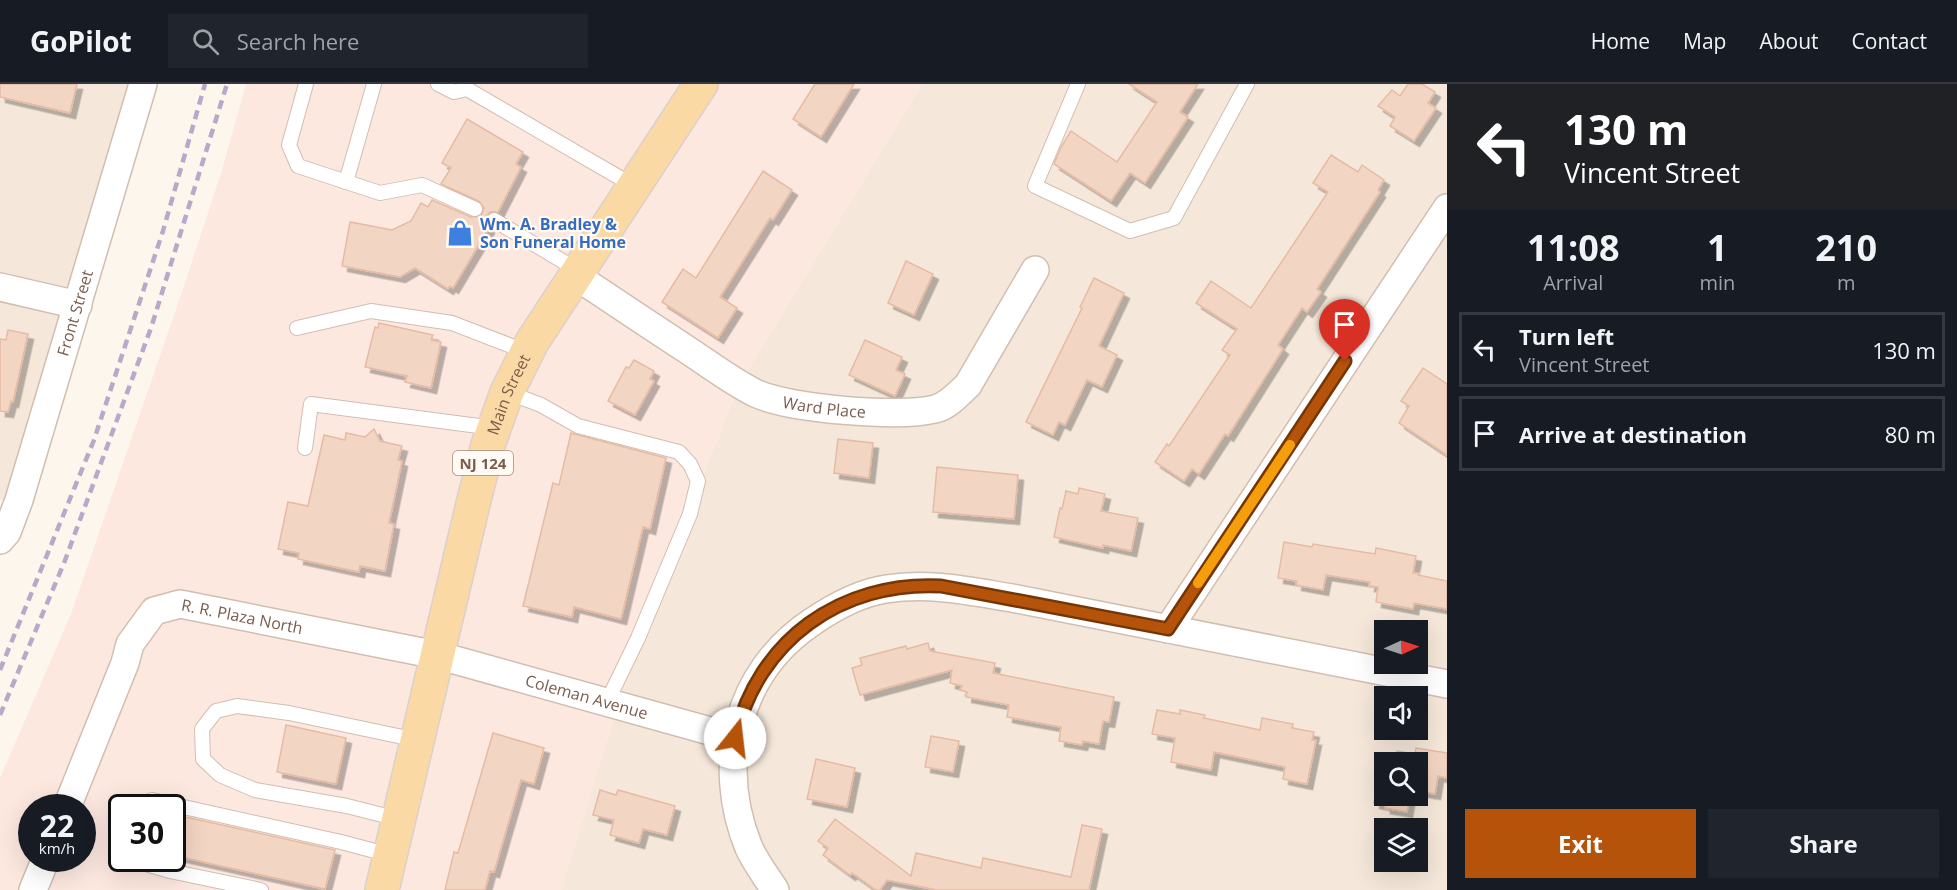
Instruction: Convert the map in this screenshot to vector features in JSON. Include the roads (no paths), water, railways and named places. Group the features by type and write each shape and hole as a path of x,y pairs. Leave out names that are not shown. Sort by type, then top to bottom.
{"main road":[{"name":"Main Street","path":"382,890 472,508 494,428 507,392 527,352 701,84"}],"street":[{"name":"Front Street","path":"0,540 7,532 19,500 143,84"},
{"path":"1168,629 1447,208"},
{"name":"Ward Place","path":"578,273 729,377 756,393 790,404 906,413 937,409 953,400 968,385 1035,270"},
{"path":"0,287 78,304"},
{"path":"775,890 753,856 737,812 732,775 739,719 753,685 775,654 802,629 833,608 867,593 922,585 941,586 1447,684"},
{"name":"R. R. Plaza North","path":"72,794 125,663 130,644 154,611 180,604 437,655"},
{"name":"Coleman Avenue","path":"437,655 735,738"},
{"path":"33,890 40,872"}],"lane":[{"path":"306,84 289,145 298,166 380,193 422,185 475,209"},
{"path":"346,182 374,84"},
{"path":"438,84 454,92 467,86 634,186"},
{"path":"1078,84 1035,186 1130,231 1174,219 1247,84"},
{"path":"494,220 578,273"},
{"path":"297,328 371,311 452,323 527,352"},
{"path":"507,392 541,405 578,426 680,452 690,464 698,482 690,514 638,638 607,702"},
{"path":"305,448 311,404 494,428"},
{"path":"398,819 347,806 255,790 220,775 204,759 202,729 216,711 237,706 289,713 417,740"},
{"path":"186,808 390,855"},
{"path":"175,872 261,890"}],"railway":[{"path":"0,670 94,440 163,231 205,84"},
{"path":"0,715 64,563 151,328 227,84"}],"place":[{"name":"Wm. A. Bradley & Son Funeral Home","path":"460,233"}]}
